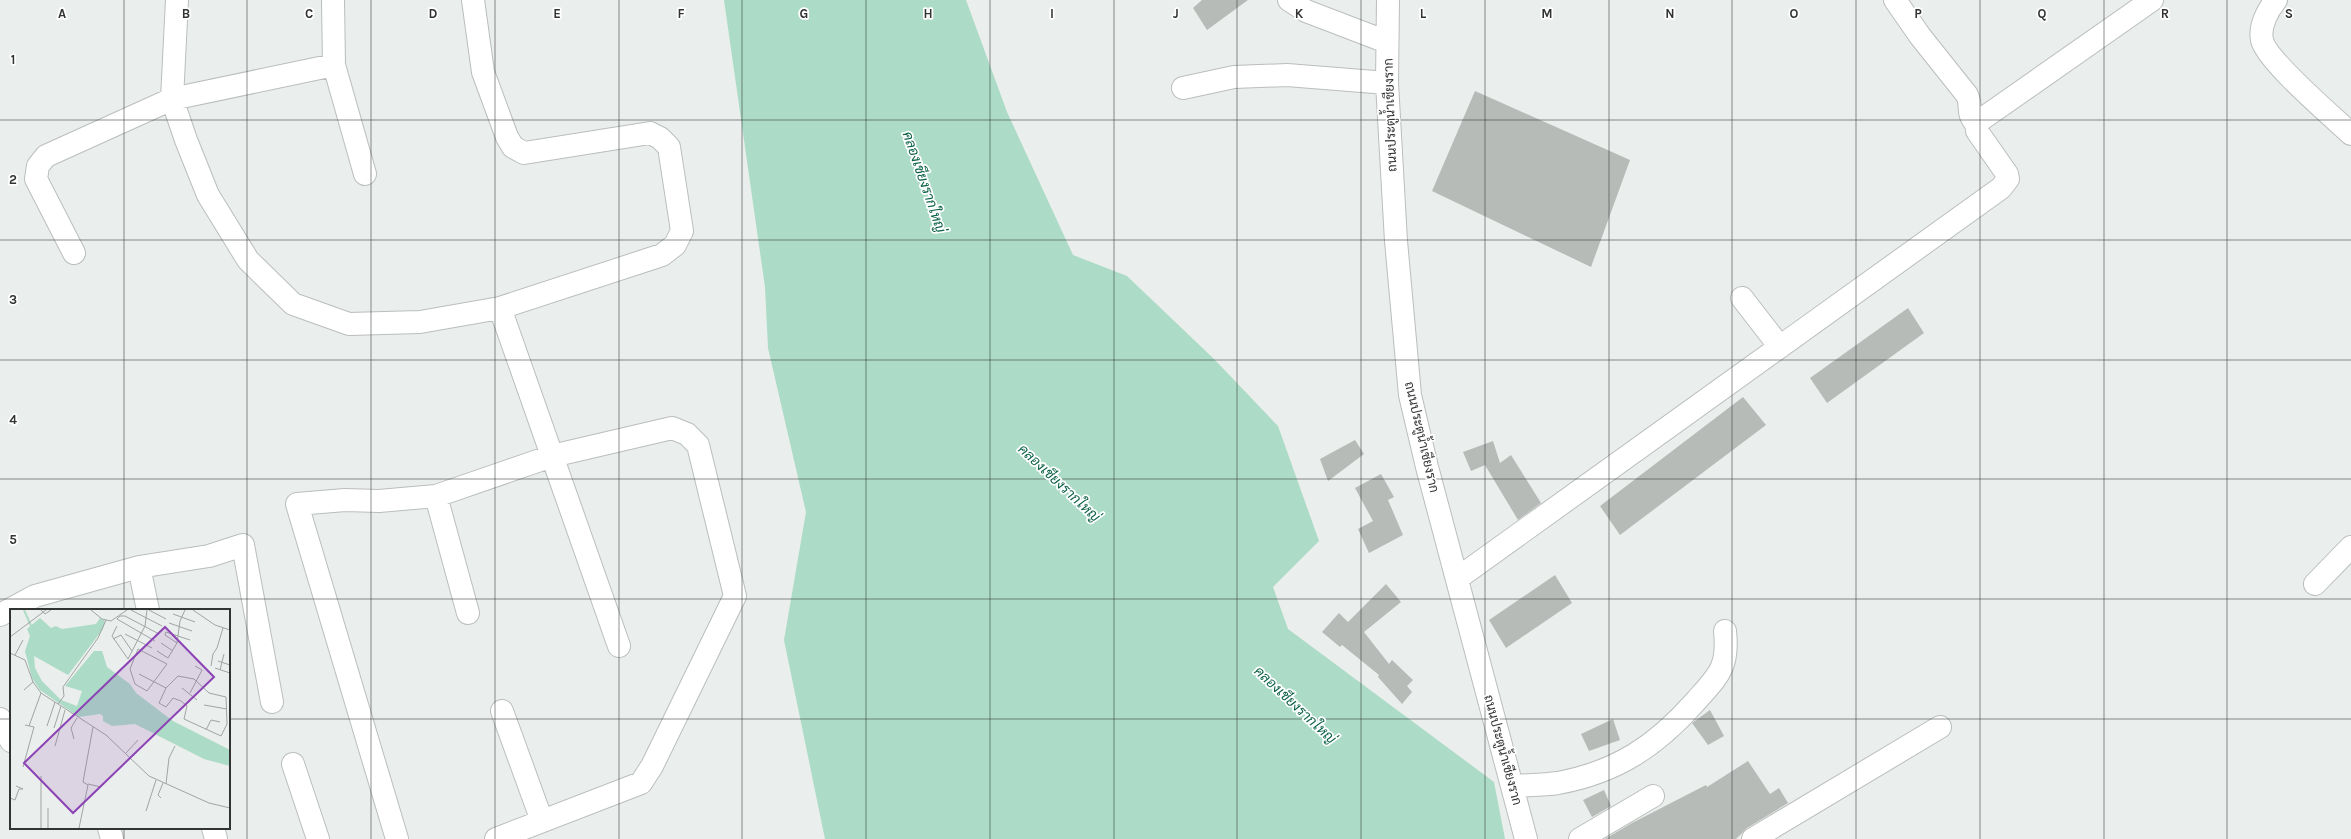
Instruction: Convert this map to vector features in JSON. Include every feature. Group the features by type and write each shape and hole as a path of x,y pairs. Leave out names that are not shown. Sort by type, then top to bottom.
{"street":[{"path":"177,0 172,99 208,196 248,260 293,304 349,324 420,322 500,308 662,254 675,245 682,231 669,147 660,138 650,133 524,153 513,147 506,137 483,72 473,0"},
{"path":"333,0 334,65 365,174"},
{"path":"1289,0 1306,11 1387,42"},
{"name":"ถนนประตูน้ำเชียงราก","path":"1388,0 1387,83 1396,241 1410,395 1427,467 1458,578 1526,839"},
{"path":"1458,578 2006,184 2007,174 1977,131 1977,125 1969,114 1970,100 1968,95 1920,36 1895,0"},
{"path":"1977,125 1982,119 2152,0"},
{"path":"2276,0 2269,9 2263,24 2262,40 2268,51 2272,57 2351,134"},
{"path":"74,253 36,179 38,166 46,156 172,99 334,65"},
{"path":"1183,88 1234,77 1287,75 1387,83"},
{"path":"1742,298 1780,347"},
{"path":"500,308 530,398 619,646"},
{"path":"397,839 297,504 345,500 379,501 436,496 552,456 672,428 688,434 698,445 736,596 652,766 641,783 496,839"},
{"path":"436,496 468,613"},
{"path":"18,609 139,567 209,556 243,545 272,702"},
{"path":"2315,584 2351,547"},
{"path":"139,567 148,609"},
{"path":"0,615 10,612"},
{"path":"1513,786 1558,783 1622,762 1652,744 1673,727 1724,666 1727,651 1725,631"},
{"path":"502,711 542,821"},
{"path":"0,719 10,739"},
{"path":"1753,839 1940,727"},
{"path":"292,764 318,839"},
{"path":"1580,839 1653,796"},
{"path":"109,829 112,839"},
{"path":"212,829 216,839"}],"water":[{"name":"คลองเชียงรากใหญ่","path":"724,0 966,0 1007,112 1073,255 1127,276 1214,359 1278,426 1319,541 1273,587 1288,629 1494,782 1505,839 825,839 784,640 806,512 768,348 765,287"}],"building":[{"path":"1202,0 1248,0 1207,30 1193,8"},
{"path":"1475,91 1630,160 1591,267 1432,191"},
{"path":"1908,308 1924,333 1827,403 1810,378"},
{"path":"1743,397 1766,425 1620,535 1600,506"},
{"path":"1355,440 1364,454 1328,481 1320,459"},
{"path":"1493,441 1500,463 1511,455 1541,503 1518,520 1485,465 1471,471 1463,452"},
{"path":"1381,474 1394,497 1388,500 1403,535 1369,553 1358,529 1373,521 1355,488"},
{"path":"1555,575 1572,603 1506,648 1489,620"},
{"path":"1386,584 1401,602 1364,632 1389,664 1392,660 1413,680 1407,686 1412,692 1402,704 1378,677 1379,675 1342,645 1340,647 1322,632 1339,613 1348,622"},
{"path":"1710,710 1724,736 1708,745 1692,723"},
{"path":"1613,719 1620,740 1589,751 1581,734"},
{"path":"1748,761 1770,794 1779,788 1788,803 1747,828 1736,839 1605,839 1632,823 1706,785 1707,787"},
{"path":"1604,790 1611,806 1592,817 1583,800"}]}
